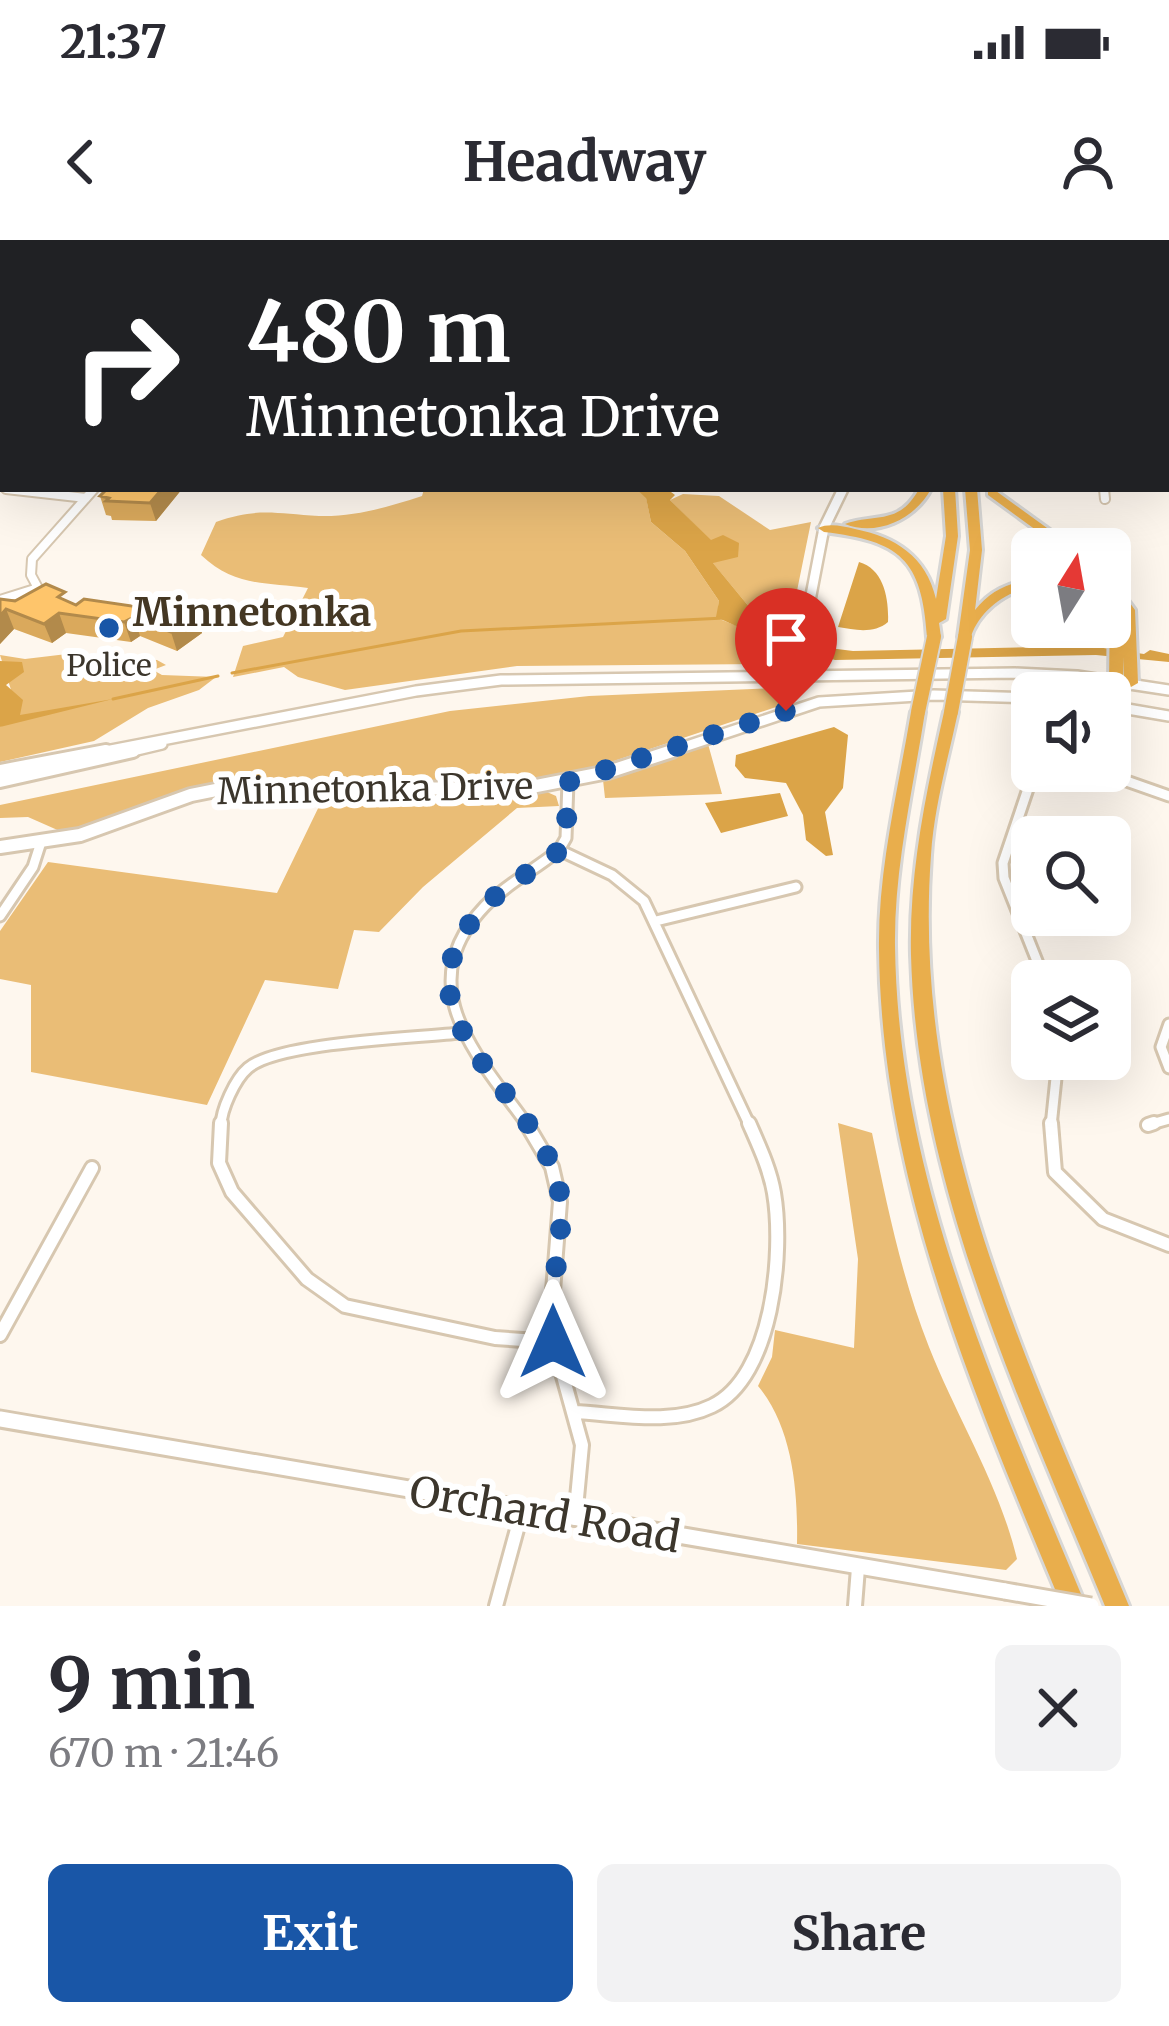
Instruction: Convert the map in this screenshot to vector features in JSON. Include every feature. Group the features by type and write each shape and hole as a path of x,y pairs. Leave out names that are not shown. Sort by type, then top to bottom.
{"highway":[{"path":"825,524 895,519 917,505 924,492"},
{"path":"949,492 948,579 918,712 889,910 889,989 900,1095 921,1193 968,1346 1075,1606"},
{"path":"971,492 976,550 965,637 927,822 920,930 927,1048 939,1116 981,1270 1117,1606"},
{"path":"992,492 1031,528"},
{"path":"992,492 1041,528"},
{"path":"825,524 882,540 916,565 933,600 934,638"},
{"path":"965,637 990,598 1011,587"}],"street":[{"path":"31,492 86,498"},
{"path":"0,597 36,586 32,559 91,492"},
{"path":"796,673 825,524 841,492"},
{"path":"0,771 480,682 796,673 1011,674"},
{"path":"1131,683 1169,690"},
{"name":"Minnetonka Drive","path":"0,847 80,835 168,802 231,787 487,790 568,782 819,702 934,695 1011,697"},
{"path":"1131,710 1169,716"},
{"path":"0,781 142,752 169,741"},
{"path":"568,782 566,838 560,850 493,898 467,926 451,965 449,986 460,1033 524,1118 554,1169 561,1222 549,1317 582,1445 575,1521"},
{"path":"1131,783 1169,796"},
{"path":"1027,792 1003,863 1004,878 1037,960"},
{"path":"0,916 33,867 41,842"},
{"path":"560,850 624,883 644,901 656,921 769,1173 777,1222 764,1340 749,1376 720,1403 700,1412 574,1412"},
{"path":"656,921 796,887"},
{"path":"1169,1024 1160,1047 1169,1068"},
{"path":"460,1033 283,1052 256,1063 239,1080 221,1116 219,1163 232,1192 307,1279 345,1306 495,1338 553,1342"},
{"path":"1056,1080 1050,1147 1054,1172 1103,1219 1169,1245"},
{"path":"1148,1125 1169,1120"},
{"path":"0,1335 92,1168"},
{"name":"Orchard Road","path":"0,1419 1091,1606"},
{"path":"496,1606 522,1511"},
{"path":"855,1606 859,1568"}],"shaded area":[{"path":"423,492 640,492 646,497 651,522 685,551 719,601 717,618 785,645 781,657 766,664 517,666 345,690 298,677 284,667 233,677 243,646 283,637 308,588 251,581 214,565 201,555 216,522 256,513 358,513"},
{"path":"639,492 671,492 675,495 670,500 711,540 723,535 739,543 738,557 713,563 760,620 789,639 813,646 853,651 1104,648 1144,654 1150,650 1169,654 1169,662 1096,655 835,660 772,642 716,617 719,601 685,551 651,522 646,498"},
{"path":"683,494 719,496 770,530 811,522 788,635 760,620 712,562 718,558 711,541 670,500"},
{"path":"859,562 874,571 886,595 888,622 871,630 838,627"},
{"path":"67,654 157,660 166,665 153,670 162,675 216,677 199,690 148,708 94,741 0,762 0,727 19,715 0,655 25,659"},
{"path":"0,661 22,662 24,672 6,685 23,700 20,715 113,699 0,727"},
{"path":"778,691 779,706 575,774 485,783 221,780 62,832 28,817 0,818 0,805 450,711 589,696"},
{"path":"834,727 848,735 843,788 825,812 833,855 826,856 806,840 803,815 786,783 745,778 735,766 736,755"},
{"path":"708,744 722,794 605,798 603,780"},
{"path":"547,792 556,796 559,806 517,808 423,887 379,932 354,930 338,989 265,980 207,1105 31,1072 31,985 0,979 0,931 48,862 277,893 325,794 496,797"},
{"path":"780,793 788,816 721,833 705,803"},
{"path":"838,1123 872,1133 919,1321 1009,1531 1017,1559 1006,1570 797,1544 794,1482 786,1441 758,1386 772,1357 775,1330 854,1348 858,1259"}],"building":[{"path":"104,492 159,492 150,503 106,501 109,498 100,496"},
{"path":"46,584 65,592 58,597 76,605 84,599 145,608 159,599 196,613 171,632 134,617 124,622 59,613 44,624 6,609 0,616 0,599 15,601"}],"waterway":[{"path":"232,673 461,631 724,618"},
{"path":"113,699 218,676"}],"place":[{"name":"Police","path":"109,628"}],"district":[{"name":"Minnetonka","path":"252,612"}],"route":[{"path":"553,1342 549,1317 561,1222 554,1169 524,1118 460,1033 449,986 457,945 467,926 493,898 560,850 566,838 568,782 786,711"}]}
